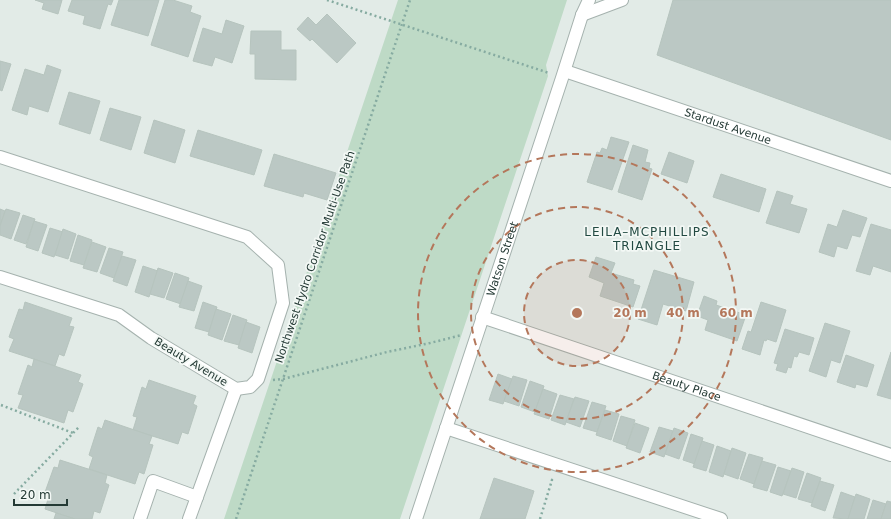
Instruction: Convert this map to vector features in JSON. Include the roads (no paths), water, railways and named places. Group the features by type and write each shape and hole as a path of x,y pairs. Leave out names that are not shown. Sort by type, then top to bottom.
{"street":[{"name":"Watson Street","path":"416,519 564,74 582,15 589,0"},
{"path":"582,15 622,0"},
{"name":"Stardust Avenue","path":"564,74 891,181"},
{"name":"Beauty Avenue","path":"0,157 247,237 278,265 283,303 258,379 250,387 236,389 151,338 119,315 0,277"},
{"name":"Beauty Place","path":"482,317 891,455"},
{"path":"189,519 236,389"},
{"path":"446,428 721,519"},
{"path":"140,519 154,481 197,497"}],"district":[{"name":"LEILA–MCPHILLIPS TRIANGLE","path":"647,239"}]}
